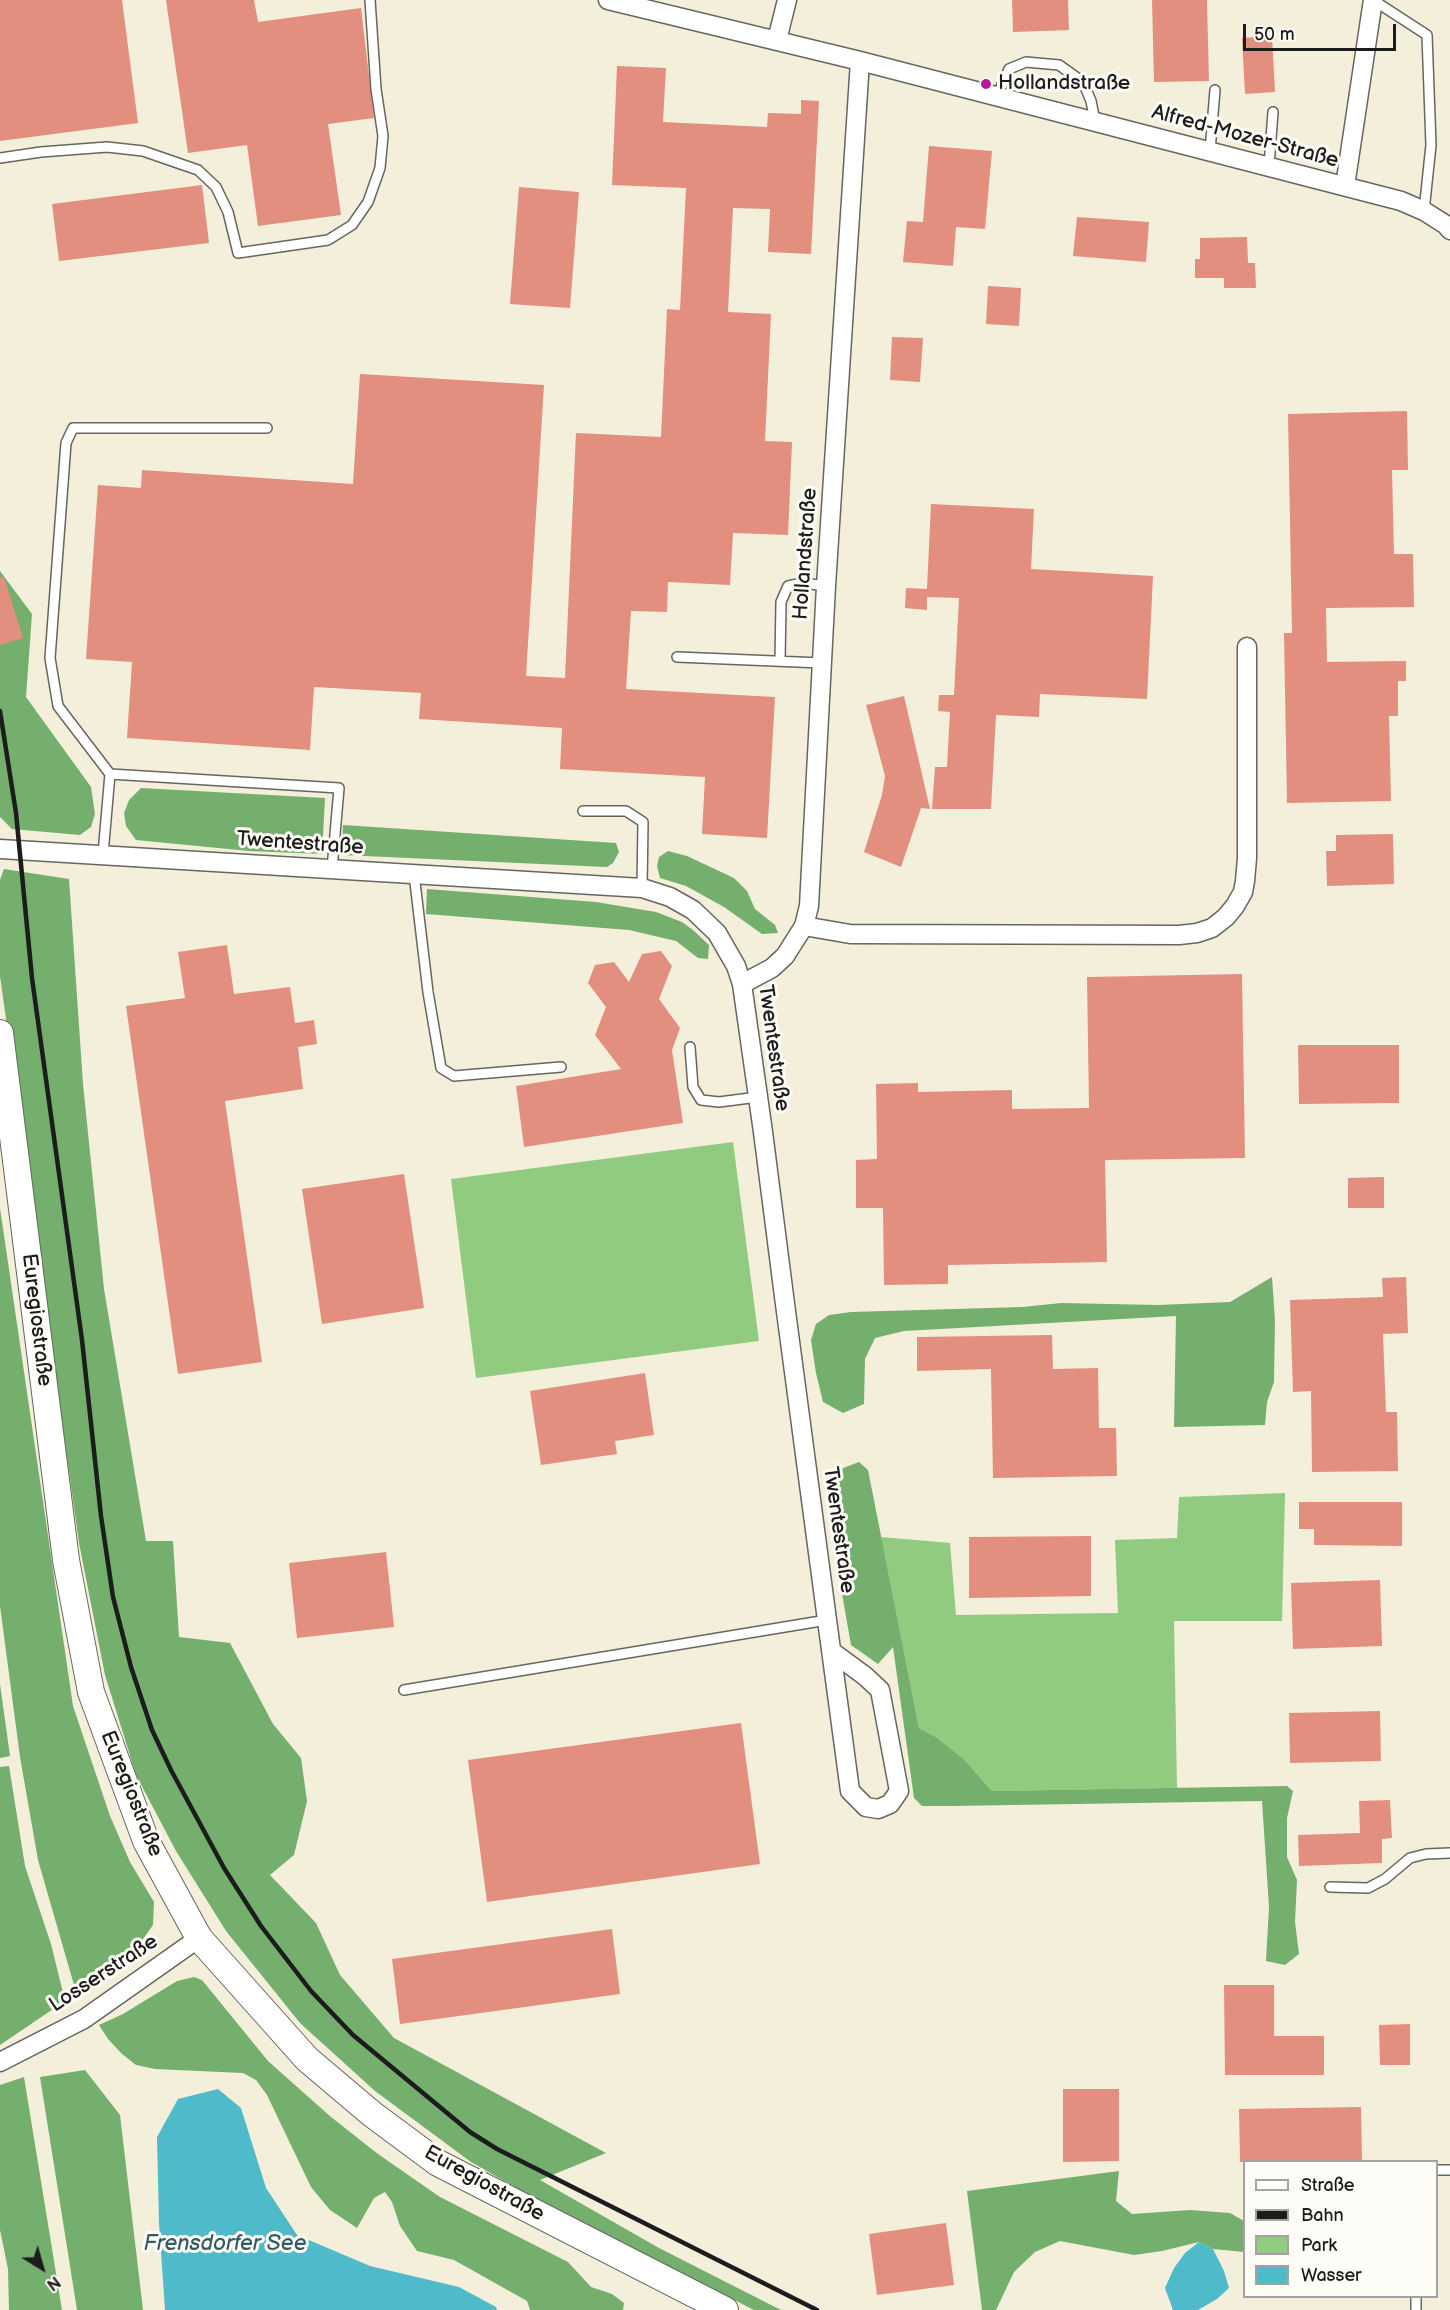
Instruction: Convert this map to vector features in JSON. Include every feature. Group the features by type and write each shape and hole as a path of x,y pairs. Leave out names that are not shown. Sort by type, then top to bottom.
{"main road":[{"name":"Euregiostraße","path":"0,1032 66,1560 91,1692 146,1840 199,1938 307,2059 372,2114 438,2163 725,2310"}],"street":[{"name":"Alfred-Mozer-Straße","path":"608,0 860,61 1401,201 1424,210 1450,230"},
{"path":"777,40 787,0"},
{"path":"1345,186 1373,0"},
{"name":"Hollandstraße","path":"742,984 772,968 790,948 804,926 810,906 826,586 860,61"},
{"path":"804,926 850,934 1156,935 1197,933 1212,927 1226,917 1235,906 1243,892 1245,881 1247,858 1247,647"},
{"name":"Twentestraße","path":"0,849 642,888 669,897 693,910 717,933 736,966 742,984 758,1097 831,1651 850,1791 867,1807 878,1809 890,1804 898,1791 880,1690 831,1651"},
{"name":"Losserstraße","path":"0,2062 84,2019 199,1938"}],"lane":[{"path":"0,159 41,152 107,147 143,151 198,170 216,187 228,212 238,253 328,240 352,225 368,202 380,168 383,136 370,0"},
{"path":"1373,0 1427,35 1431,145 1424,210"},
{"path":"997,96 1009,69 1026,62 1059,64 1083,82 1091,101 1095,121"},
{"path":"1210,151 1215,90"},
{"path":"1269,166 1273,112"},
{"path":"103,854 110,774 58,706 50,658 66,443 73,428 267,428"},
{"path":"780,661 781,602 788,586 803,583 826,586"},
{"path":"677,657 822,663"},
{"path":"110,774 339,788 332,868"},
{"path":"583,811 626,811 643,822 642,888"},
{"path":"414,874 428,992 441,1068 454,1076 561,1067"},
{"path":"690,1047 693,1087 701,1100 719,1102 758,1097"},
{"path":"404,1690 827,1620"},
{"path":"1330,1887 1368,1888 1385,1879 1410,1858 1426,1854 1450,1853"}],"green space":[{"path":"0,571 32,614 26,697 91,787 95,814 91,827 80,835 12,829 0,817"},
{"path":"141,788 325,798 322,854 249,851 136,840 126,826 124,813 129,800"},
{"path":"343,825 616,843 619,852 613,863 607,867 342,855"},
{"path":"668,851 687,856 734,878 747,891 755,909 775,925 778,933 762,934 724,907 686,886 660,878 657,866 659,857"},
{"path":"4,869 69,879 83,1084 104,1289 146,1541 173,1541 179,1637 230,1643 273,1724 301,1758 307,1801 294,1855 270,1875 316,1923 340,1975 394,2038 606,2153 540,2180 659,2248 781,2310 754,2310 527,2194 471,2162 375,2091 300,2023 226,1931 176,1851 136,1775 105,1675 79,1543 0,976 0,880"},
{"path":"427,889 596,902 656,912 682,922 693,930 709,945 708,959 698,958 676,941 629,930 426,914"},
{"path":"733,1142 759,1341 476,1378 451,1179"},
{"path":"0,1208 73,1706 110,1816 130,1862 154,1902 153,1925 139,1945 76,1992 38,1860 20,1757 0,1606"},
{"path":"1272,1277 1275,1320 1274,1382 1267,1402 1265,1425 1174,1427 1176,1316 904,1331 875,1338 865,1359 864,1404 843,1413 823,1402 811,1340 816,1324 829,1315 851,1312 1023,1307 1061,1303 1158,1305 1230,1302"},
{"path":"859,1462 868,1470 919,1728 936,1737 964,1759 992,1791 1287,1786 1293,1791 1287,1818 1287,1857 1297,1880 1295,1922 1299,1954 1285,1965 1266,1961 1269,1907 1262,1801 922,1806 914,1798 893,1647 878,1664 851,1645 841,1588 825,1475"},
{"path":"1285,1493 1282,1621 1174,1621 1177,1788 992,1791 964,1759 936,1737 919,1728 881,1537 950,1543 956,1615 1118,1613 1115,1540 1177,1538 1179,1497"},
{"path":"0,1684 10,1756 0,1758"},
{"path":"9,1766 25,1866 51,1944 65,2001 0,2045 0,1767"},
{"path":"194,1977 202,1980 268,2061 331,2117 378,2154 440,2197 568,2262 591,2287 612,2294 624,2303 623,2310 530,2310 527,2301 454,2260 417,2251 400,2226 392,2202 385,2192 374,2198 357,2228 330,2210 311,2187 267,2095 256,2080 243,2073 155,2069 136,2065 108,2039 99,2025 123,2014 177,1981"},
{"path":"85,2070 120,2115 143,2310 77,2310 40,2077"},
{"path":"24,2077 62,2310 9,2310 8,2269 0,2230 0,2085"},
{"path":"1119,2171 1116,2201 1132,2214 1190,2210 1230,2213 1243,2220 1243,2252 1213,2249 1199,2242 1134,2255 1060,2241 1035,2252 1014,2272 996,2310 982,2310 967,2191"}],"water":[{"name":"Frensdorfer See","path":"218,2089 241,2108 266,2188 297,2235 370,2266 459,2287 496,2307 497,2310 165,2310 159,2223 157,2137 178,2099"},
{"path":"1199,2242 1213,2249 1224,2271 1229,2288 1217,2299 1198,2310 1173,2310 1165,2288 1174,2268 1185,2253"}],"building":[{"path":"0,0 122,0 138,123 0,141"},
{"path":"166,0 254,0 258,22 361,8 374,118 328,124 341,215 258,226 247,145 188,153"},
{"path":"1012,0 1068,0 1069,30 1013,32"},
{"path":"1152,0 1207,0 1209,81 1154,82"},
{"path":"1272,36 1275,92 1245,94 1242,38"},
{"path":"617,66 666,68 663,122 767,127 768,113 801,114 801,100 819,101 811,254 768,252 770,209 733,208 728,312 771,314 765,441 792,442 788,535 733,533 730,585 668,582 667,612 631,611 626,689 775,697 767,838 702,834 705,777 560,769 562,728 419,719 421,693 314,687 310,750 127,738 132,662 86,659 98,485 141,488 142,470 353,484 360,374 544,385 526,676 565,678 576,433 661,437 667,309 680,310 686,188 612,185"},
{"path":"929,146 992,151 985,229 956,227 953,266 903,262 907,221 923,222"},
{"path":"202,185 209,243 59,261 52,204"},
{"path":"519,187 579,192 570,308 510,304"},
{"path":"1077,217 1149,222 1146,262 1073,256"},
{"path":"1247,237 1248,263 1255,263 1256,288 1224,288 1224,278 1195,278 1195,259 1200,259 1200,238"},
{"path":"988,286 1021,288 1019,326 986,324"},
{"path":"892,337 923,338 920,382 890,380"},
{"path":"1407,411 1408,470 1392,470 1394,554 1413,554 1414,607 1326,608 1327,662 1406,661 1406,681 1398,681 1398,716 1389,716 1391,801 1287,803 1284,633 1292,633 1288,414"},
{"path":"931,504 1034,509 1031,569 1153,576 1147,699 1040,694 1039,717 996,715 991,809 932,809 935,767 947,767 950,712 938,711 939,695 954,695 959,598 927,597 927,610 905,608 906,588 927,589"},
{"path":"4,577 23,638 0,645 0,578"},
{"path":"904,696 930,809 921,808 901,867 864,852 882,795 885,776 866,705"},
{"path":"1393,834 1394,884 1327,886 1326,851 1336,851 1336,835"},
{"path":"227,945 234,994 290,987 295,1023 314,1020 317,1044 298,1047 303,1089 225,1101 262,1362 178,1374 126,1006 185,998 178,952"},
{"path":"661,951 672,966 659,999 680,1028 672,1050 683,1123 524,1147 516,1086 621,1069 595,1035 606,1007 588,983 595,965 614,962 629,982 642,954"},
{"path":"1242,974 1245,1158 1105,1160 1107,1262 948,1265 948,1284 884,1285 883,1208 856,1208 856,1160 877,1159 876,1084 918,1083 918,1092 1012,1090 1012,1109 1089,1108 1087,977"},
{"path":"1298,1045 1399,1045 1399,1103 1299,1104"},
{"path":"404,1174 424,1308 322,1324 302,1189"},
{"path":"1384,1177 1384,1208 1348,1208 1348,1178"},
{"path":"1406,1277 1408,1333 1383,1334 1386,1412 1397,1412 1398,1471 1312,1472 1311,1391 1293,1392 1290,1300 1383,1297 1382,1278"},
{"path":"1052,1335 1053,1369 1098,1368 1099,1428 1116,1428 1117,1476 993,1478 991,1369 917,1371 917,1337"},
{"path":"645,1373 654,1435 615,1441 617,1454 541,1465 530,1391"},
{"path":"1299,1502 1402,1502 1402,1546 1314,1545 1314,1529 1299,1529"},
{"path":"1091,1536 1091,1596 969,1598 969,1537"},
{"path":"386,1552 394,1627 297,1638 289,1563"},
{"path":"1380,1580 1382,1646 1293,1649 1291,1583"},
{"path":"1380,1711 1381,1761 1290,1763 1289,1713"},
{"path":"741,1723 760,1864 487,1902 468,1760"},
{"path":"1390,1800 1392,1838 1382,1839 1382,1863 1299,1866 1298,1835 1360,1833 1359,1801"},
{"path":"612,1929 620,1994 400,2024 392,1959"},
{"path":"1224,1985 1274,1985 1274,2036 1324,2036 1324,2075 1225,2075"},
{"path":"1410,2024 1410,2065 1380,2065 1379,2025"},
{"path":"1063,2089 1119,2089 1119,2161 1063,2162"},
{"path":"1361,2107 1362,2160 1243,2160 1240,2162 1239,2109"},
{"path":"946,2223 954,2285 877,2295 869,2234"}],"railway":[{"path":"0,711 16,813 32,978 82,1340 101,1516 113,1597 131,1667 152,1730 171,1770 224,1868 261,1926 311,1991 353,2035 470,2132 497,2149 817,2310"}],"place":[{"name":"Hollandstraße","path":"986,84"}]}
